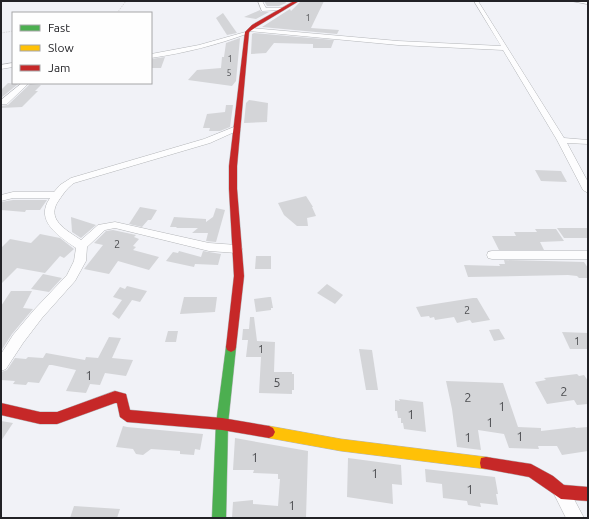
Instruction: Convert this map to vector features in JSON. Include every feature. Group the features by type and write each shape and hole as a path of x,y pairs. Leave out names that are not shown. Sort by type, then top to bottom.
{"street":[{"path":"260,1 264,10 282,9"},
{"path":"219,518 222,424 239,276 233,166 249,31 254,26 297,1"},
{"path":"476,1 561,140 588,190"},
{"path":"573,1 588,3"},
{"path":"152,56 213,44 249,31 398,43 504,48"},
{"path":"1,67 12,65"},
{"path":"4,102 25,84"},
{"path":"82,246 61,231 50,218 49,209 61,188 69,182 207,141 237,129"},
{"path":"561,140 588,142"},
{"path":"1,198 13,195 57,195"},
{"path":"1,364 18,339 38,314 71,278 80,261 82,246 100,229 109,225 209,247 237,249"},
{"path":"492,255 588,255"},
{"path":"1,409 40,418 57,418 115,397 122,398 124,413 127,416 222,424 341,445 495,464 531,471 548,481 561,492 576,518"},
{"path":"561,492 588,494"}],"path":[{"path":"118,12 126,1"},
{"path":"1,33 12,31"}],"building":[{"path":"264,1 285,1 286,3 279,6 267,6"},
{"path":"301,1 324,1 311,28 339,30 337,34 262,27 290,9 291,11"},
{"path":"260,10 261,12 269,12 256,19 244,17"},
{"path":"223,13 237,33 227,35 216,18"},
{"path":"252,34 334,40 331,48 313,48 313,44 274,43 266,53 251,54"},
{"path":"240,38 236,81 232,86 188,80 197,70 221,68 226,43"},
{"path":"165,57 161,68 152,68 152,59"},
{"path":"8,83 18,84 1,98 1,90"},
{"path":"30,84 41,85 35,91 38,91 22,107 1,108 1,106 8,105"},
{"path":"249,100 268,103 267,122 244,123 246,103"},
{"path":"226,105 233,105 230,127 220,131 209,131 210,128 203,128 207,114 225,112"},
{"path":"535,170 561,171 567,182 541,181"},
{"path":"306,196 313,207 316,216 307,218 308,226 297,226 284,215 278,203"},
{"path":"13,200 47,200 40,210 26,210 25,212 1,210 1,202"},
{"path":"140,207 157,210 151,220 148,220 142,227 129,224"},
{"path":"216,208 225,210 216,242 206,241 208,233 192,233 198,228 170,227 174,217 206,219 206,222 213,217"},
{"path":"71,217 96,225 81,238 72,232"},
{"path":"557,228 588,228 588,238 564,238"},
{"path":"535,229 556,229 564,241 540,242 544,250 499,250 492,236 516,236 514,232 537,232"},
{"path":"113,230 136,235 134,237 139,239 133,246 136,247 133,250 159,257 149,270 118,261 109,274 84,269 103,245 94,243 106,231"},
{"path":"40,234 60,238 74,249 64,258 60,256 45,273 17,268 1,284 1,248 10,239 31,243"},
{"path":"179,251 201,257 203,251 221,254 218,265 195,264 194,267 166,261 173,252 178,253"},
{"path":"256,256 271,256 271,269 255,269"},
{"path":"504,260 584,262 588,268 588,278 579,278 577,276 568,275 468,277 464,265 500,266 499,264 505,264"},
{"path":"43,274 62,278 49,292 31,289"},
{"path":"327,284 343,295 335,304 317,293"},
{"path":"127,286 147,291 140,302 132,300 119,319 112,314 122,300 113,297 120,287 125,289"},
{"path":"11,291 32,291 23,308 33,309 12,334 1,351 1,306"},
{"path":"184,297 217,297 215,312 180,314"},
{"path":"271,297 273,308 271,308 271,310 256,312 254,299"},
{"path":"477,298 490,320 472,323 470,320 457,323 454,317 435,320 434,317 421,317 416,307"},
{"path":"250,317 254,317 257,341 275,342 274,372 292,372 292,374 294,374 294,390 292,390 292,394 259,393 261,357 246,357 248,340 242,340 243,329 249,329"},
{"path":"499,329 505,339 494,341 489,330"},
{"path":"168,331 178,331 176,342 165,342"},
{"path":"562,332 588,333 588,349 570,349"},
{"path":"109,337 121,338 112,358 133,360 126,376 105,373 100,385 90,384 86,393 66,391 76,370 52,365 49,365 39,383 28,382 26,385 13,384 15,381 1,380 1,372 7,370 15,358 43,358 46,353 85,360 86,357 98,358"},
{"path":"359,349 372,350 378,390 366,390"},
{"path":"577,374 579,376 584,375 588,381 588,404 577,405 574,400 547,404 535,382 546,380 544,378"},
{"path":"446,381 503,383 518,427 541,428 541,431 588,427 588,451 562,455 557,446 538,446 539,449 509,448 504,434 478,430 481,450 457,447 452,409"},
{"path":"399,399 423,402 426,432 404,429 403,423 401,423 401,418 398,418 397,411 395,411 395,400 400,401"},
{"path":"1,421 13,423 1,441"},
{"path":"123,426 203,434 200,450 195,449 194,455 180,454 180,451 151,449 143,455 136,454 133,449 116,447"},
{"path":"235,438 308,451 306,518 232,518 233,502 253,500 253,504 278,506 280,479 278,479 278,474 253,473 254,470 233,470"},
{"path":"348,458 401,465 402,485 392,484 393,504 347,497"},
{"path":"425,469 495,477 498,505 480,503 481,507 468,505 467,501 443,498 442,484 426,482"},
{"path":"74,506 120,509 117,518 70,518"}],"traffic: fast":[{"path":"219,518 222,424 231,347"}],"traffic: slow":[{"path":"269,432 341,445 486,463"}],"traffic: jam":[{"path":"231,347 239,276 233,189 233,166 247,32 254,26 297,1"},
{"path":"1,409 40,418 57,418 115,397 122,398 124,413 127,416 222,424 269,432"},
{"path":"486,463 531,471 548,481 561,492 588,494"}]}
